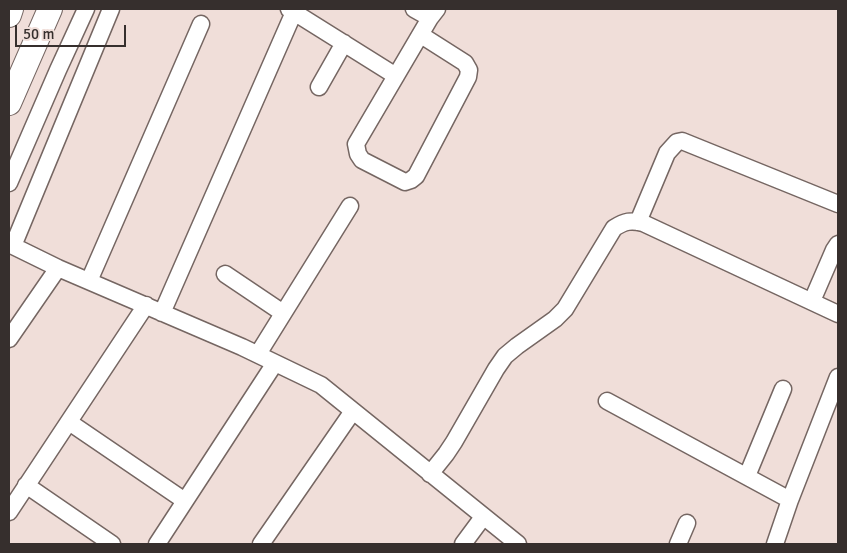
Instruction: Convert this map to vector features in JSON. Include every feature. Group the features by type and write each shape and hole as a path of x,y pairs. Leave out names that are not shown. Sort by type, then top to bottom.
{"highway":[{"path":"9,16 12,9"},
{"path":"9,103 50,9"}],"street":[{"path":"9,183 86,9"},
{"path":"110,9 11,245 58,268 258,354 321,385 518,544"},
{"path":"414,9 434,14 421,35 396,76 356,144 358,154 362,160 405,182 416,176 468,77 469,70 465,63 421,35"},
{"path":"162,313 292,10 396,76"},
{"path":"89,281 201,24"},
{"path":"319,87 344,43"},
{"path":"638,222 667,154 677,142 682,141 838,204"},
{"path":"258,354 350,206"},
{"path":"430,474 454,442 505,356 555,319 565,309 614,228 623,222 632,220 643,223 838,314"},
{"path":"812,301 838,244"},
{"path":"9,339 58,268"},
{"path":"225,274 283,313"},
{"path":"9,512 146,305"},
{"path":"157,544 275,363"},
{"path":"775,544 838,377"},
{"path":"747,476 783,389"},
{"path":"607,401 790,500"},
{"path":"261,544 353,412"},
{"path":"68,422 185,501"},
{"path":"26,485 112,544"},
{"path":"463,544 483,517"},
{"path":"678,544 687,523"}]}
